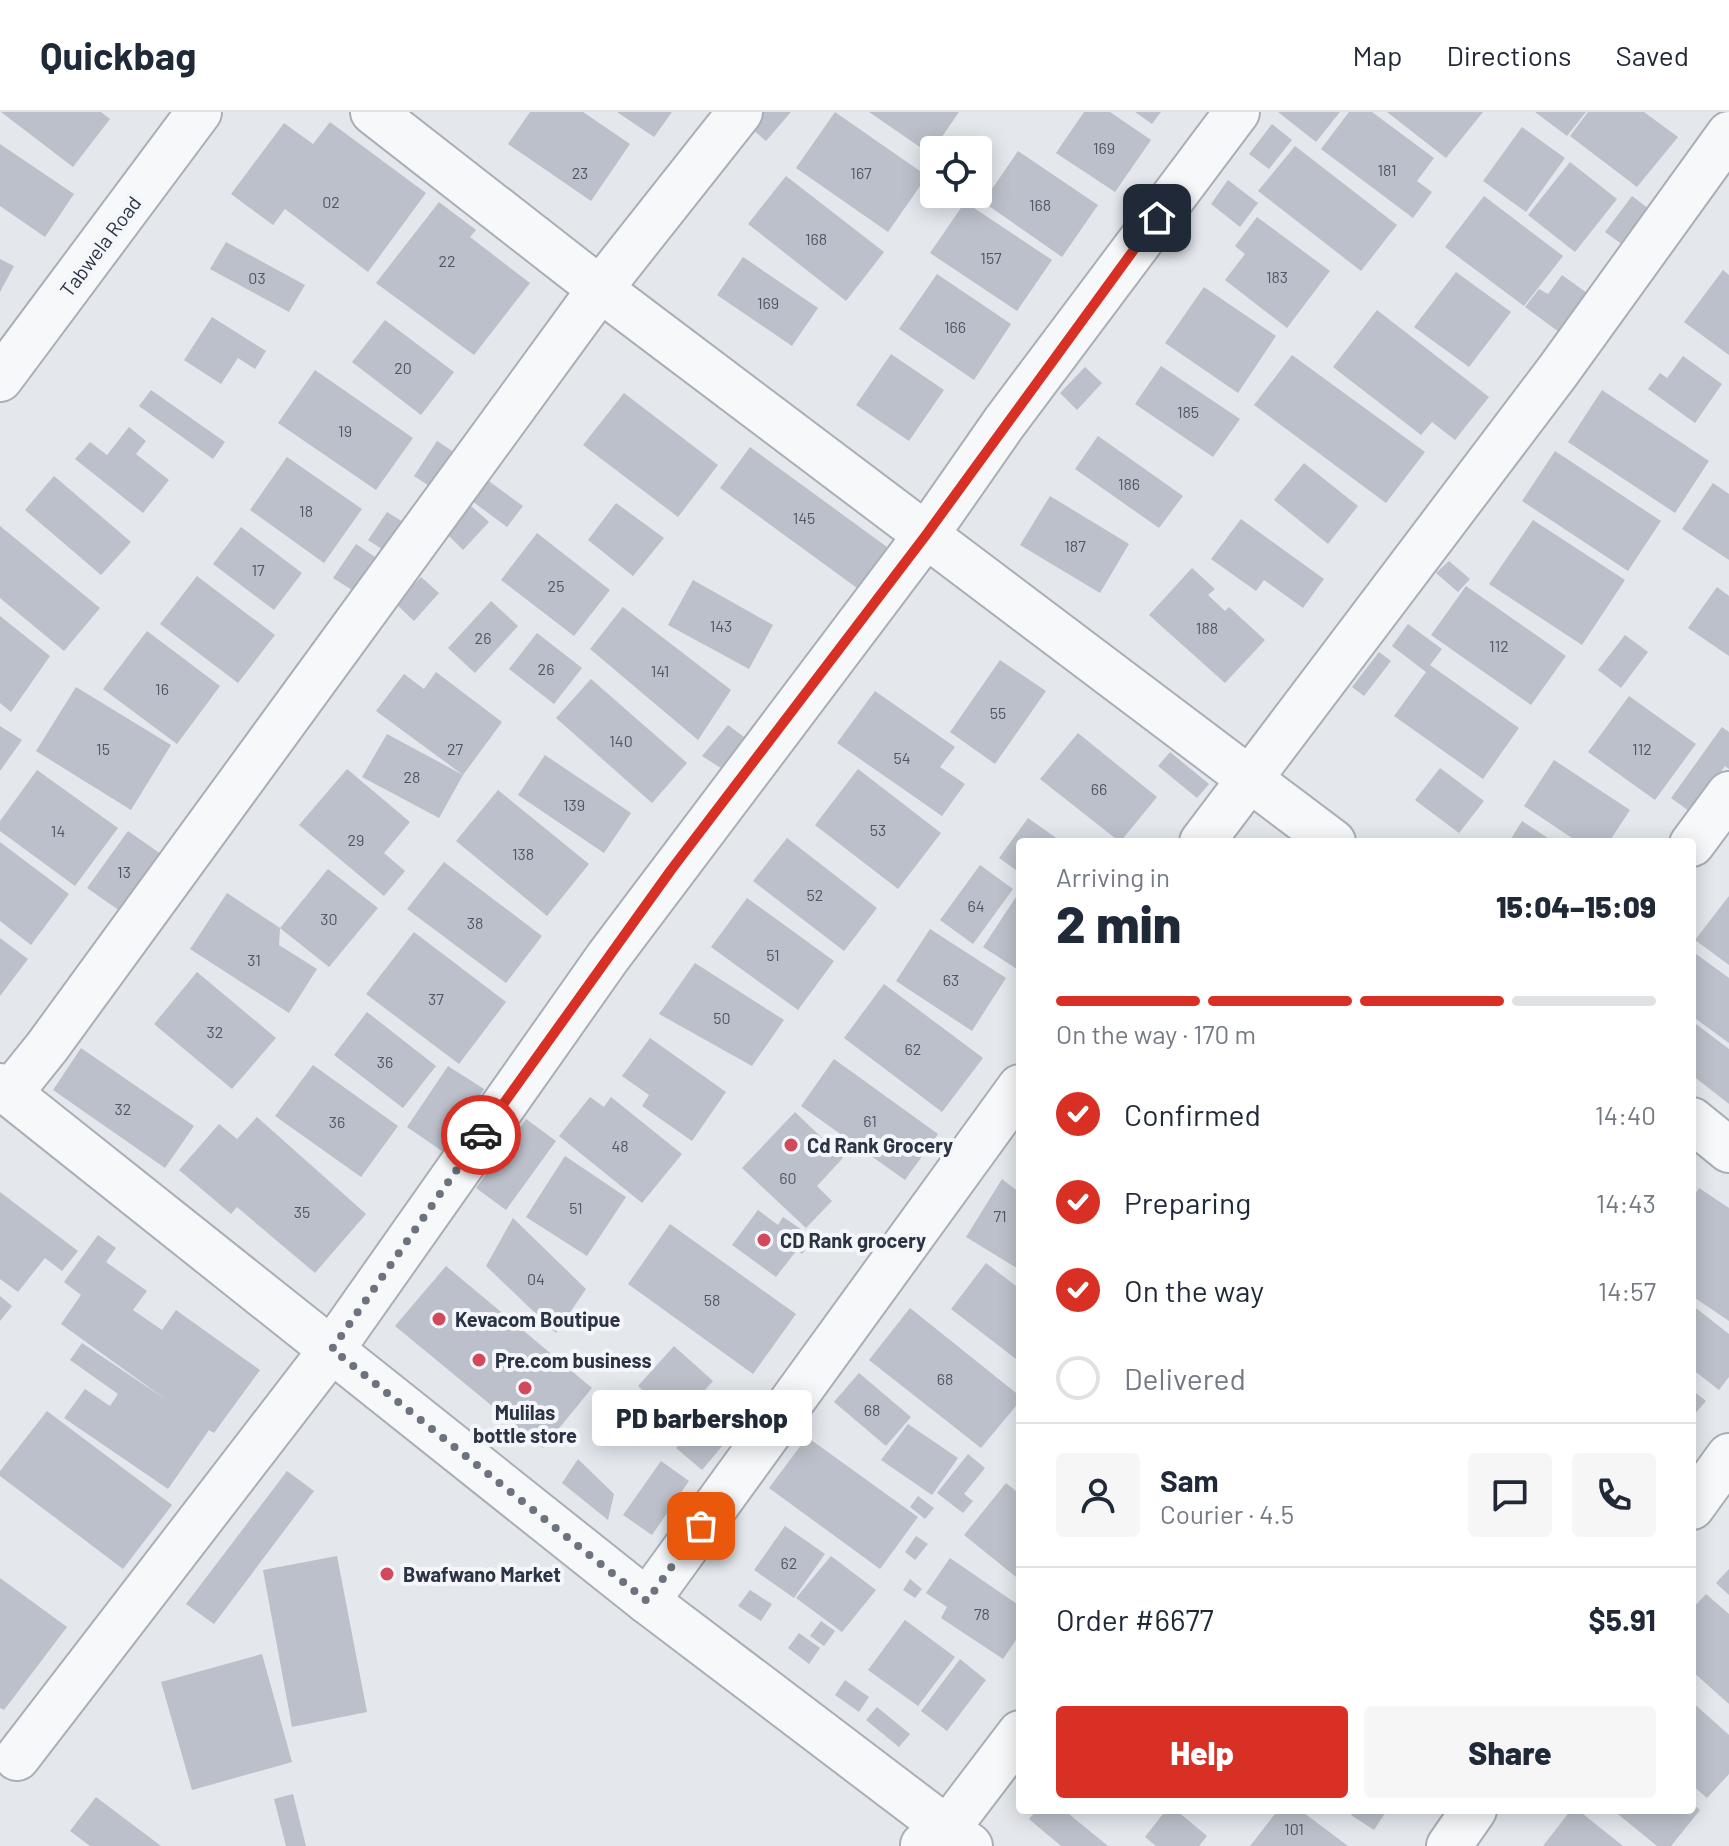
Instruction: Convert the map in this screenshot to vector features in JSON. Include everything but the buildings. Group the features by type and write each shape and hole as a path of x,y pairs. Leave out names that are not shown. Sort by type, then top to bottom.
{"street":[{"name":"Tabwela Road","path":"0,379 199,112"},
{"path":"373,112 600,289 1328,838"},
{"path":"740,112 600,289 47,1047 5,1090 946,1840 1016,1739"},
{"path":"17,1758 332,1349 608,957 926,535 1004,423 1237,112"},
{"path":"1205,838 1558,371 1729,134"},
{"path":"1696,839 1729,794"},
{"path":"647,1601 1016,1093"},
{"path":"1696,1123 1729,1150"},
{"path":"1696,1501 1729,1456"},
{"path":"1449,1846 1471,1814"}],"way so far":[{"path":"481,1135 332,1349 647,1601 701,1526"}],"place":[{"name":"Cd Rank Grocery","path":"791,1145"},
{"name":"CD Rank grocery","path":"764,1240"},
{"name":"Kevacom Boutipue","path":"439,1319"},
{"name":"Pre.com business","path":"479,1360"},
{"name":"Mulilas bottle store","path":"525,1388"},
{"name":"PD barbershop","path":"701,1526"},
{"name":"Bwafwano Market","path":"387,1574"}],"route":[{"path":"481,1135 671,870 926,535 1004,423 1157,218"}]}
